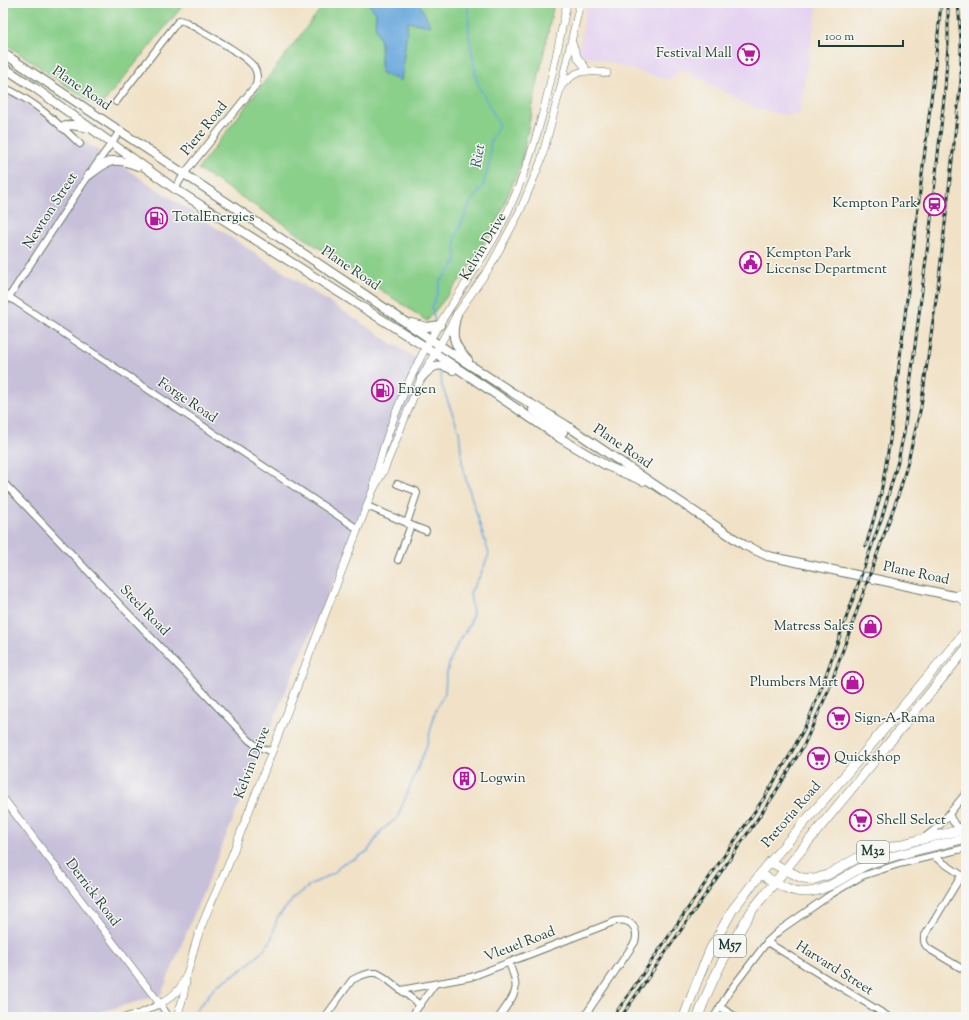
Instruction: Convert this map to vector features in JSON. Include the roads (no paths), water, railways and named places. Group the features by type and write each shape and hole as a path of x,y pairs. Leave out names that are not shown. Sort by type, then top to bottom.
{"main road":[{"name":"Plane Road","path":"3,53 357,289 399,319 513,393 566,425 684,506 744,545 768,556 962,596"},
{"name":"Plane Road","path":"3,67 35,88 175,189 426,347 560,438 607,466 645,483 684,506"},
{"path":"62,127 77,126 95,131"},
{"path":"88,176 110,160 120,160 148,169"},
{"path":"457,314 453,327 455,345 461,354 479,371"},
{"path":"399,319 427,328 440,325"},
{"path":"421,378 429,369 438,365 448,367 465,374"},
{"path":"513,393 545,420 563,432"},
{"path":"962,596 966,602"},
{"name":"Pretoria Road","path":"684,1017 698,979 719,933 733,909 770,862 854,765 966,631"},
{"name":"Pretoria Road","path":"698,1017 710,987 732,941 753,909 774,881 785,870 966,649"},
{"path":"854,765 862,775"},
{"name":"M32","path":"770,862 802,878 819,878 859,857 876,851 924,838 966,832"},
{"name":"M32","path":"760,874 795,891 812,892 874,862 966,832"},
{"path":"794,858 796,870 802,878"}],"street":[{"name":"Kelvin Drive","path":"373,490 377,469 398,406 426,347 500,228 520,184 550,91 567,3"},
{"name":"Kelvin Drive","path":"126,1017 141,1013 171,997 179,989 187,975 196,942 209,906 227,868 373,490 384,470 421,378 457,314 490,267 520,211 541,161 572,43 580,3"},
{"name":"Piere Road","path":"116,102 179,20 186,22 250,63 257,74 256,85 184,174 175,189"},
{"path":"572,43 575,52 585,67"},
{"path":"561,86 571,75 577,72 607,72"},
{"path":"3,87 27,99 42,110 80,144"},
{"name":"Newton Street","path":"3,306 120,130"},
{"name":"Forge Road","path":"3,293 358,529"},
{"name":"Steel Road","path":"3,482 249,740 258,747 271,751"},
{"path":"397,484 416,491 417,493 398,560"},
{"path":"367,506 426,531"},
{"path":"924,838 940,825 966,793"},
{"name":"Derrick Road","path":"3,798 160,1004"},
{"path":"949,814 955,825 966,832"},
{"path":"714,1017 729,992 767,942 780,930 830,895 862,876 899,864 966,848"},
{"path":"933,856 964,877 924,937 923,941 924,944 930,949 966,971"},
{"name":"Vleuel Road","path":"401,990 471,977 616,921 623,920 631,923 637,936 636,942 584,1017"},
{"name":"Harvard Street","path":"767,942 889,1017"},
{"path":"498,1017 513,996 516,988 515,977 509,962"},
{"path":"325,1017 349,982 370,973 377,973 388,979 420,1005"},
{"path":"177,1017 183,998 187,975"},
{"path":"411,1017 435,984"},
{"path":"160,1004 169,1017"},
{"path":"720,1007 736,1017"}],"water":[{"path":"368,3 419,3 431,26 408,22 401,81 381,73 381,43 375,26 376,13"}],"waterway":[{"name":"Riet","path":"435,323 432,307 437,295 440,281 456,261 455,238 470,204 483,186 489,165 491,140 499,124 477,82 469,35 468,3"},
{"path":"191,1017 216,986 243,969 258,956 271,941 277,918 294,898 312,884 334,873 343,863 355,859 368,851 381,831 397,818 426,748 436,709 445,693 446,677 450,661 457,645 469,626 473,613 470,593 481,574 489,554 463,470 459,431 442,386 440,368"}],"railway":[{"path":"866,546 881,493 890,440 934,75 941,3"},
{"path":"613,1017 764,798 790,755 808,721 822,686 882,517 898,461 904,433 931,220 945,89 948,44 948,3"},
{"path":"621,1017 772,798 804,745 829,689 900,490 921,407 939,278 961,80 961,40 958,3"}],"place":[{"name":"Festival Mall","path":"748,54"},
{"name":"Kempton Park","path":"934,204"},
{"name":"TotalEnergies","path":"157,218"},
{"name":"Kempton Park License Department","path":"750,262"},
{"name":"Engen","path":"382,390"},
{"name":"Matress Sales","path":"870,627"},
{"name":"Plumbers Mart","path":"853,683"},
{"name":"Sign-A-Rama","path":"839,719"},
{"name":"Quickshop","path":"818,758"},
{"name":"Logwin","path":"465,779"},
{"name":"Shell Select","path":"861,821"}]}
